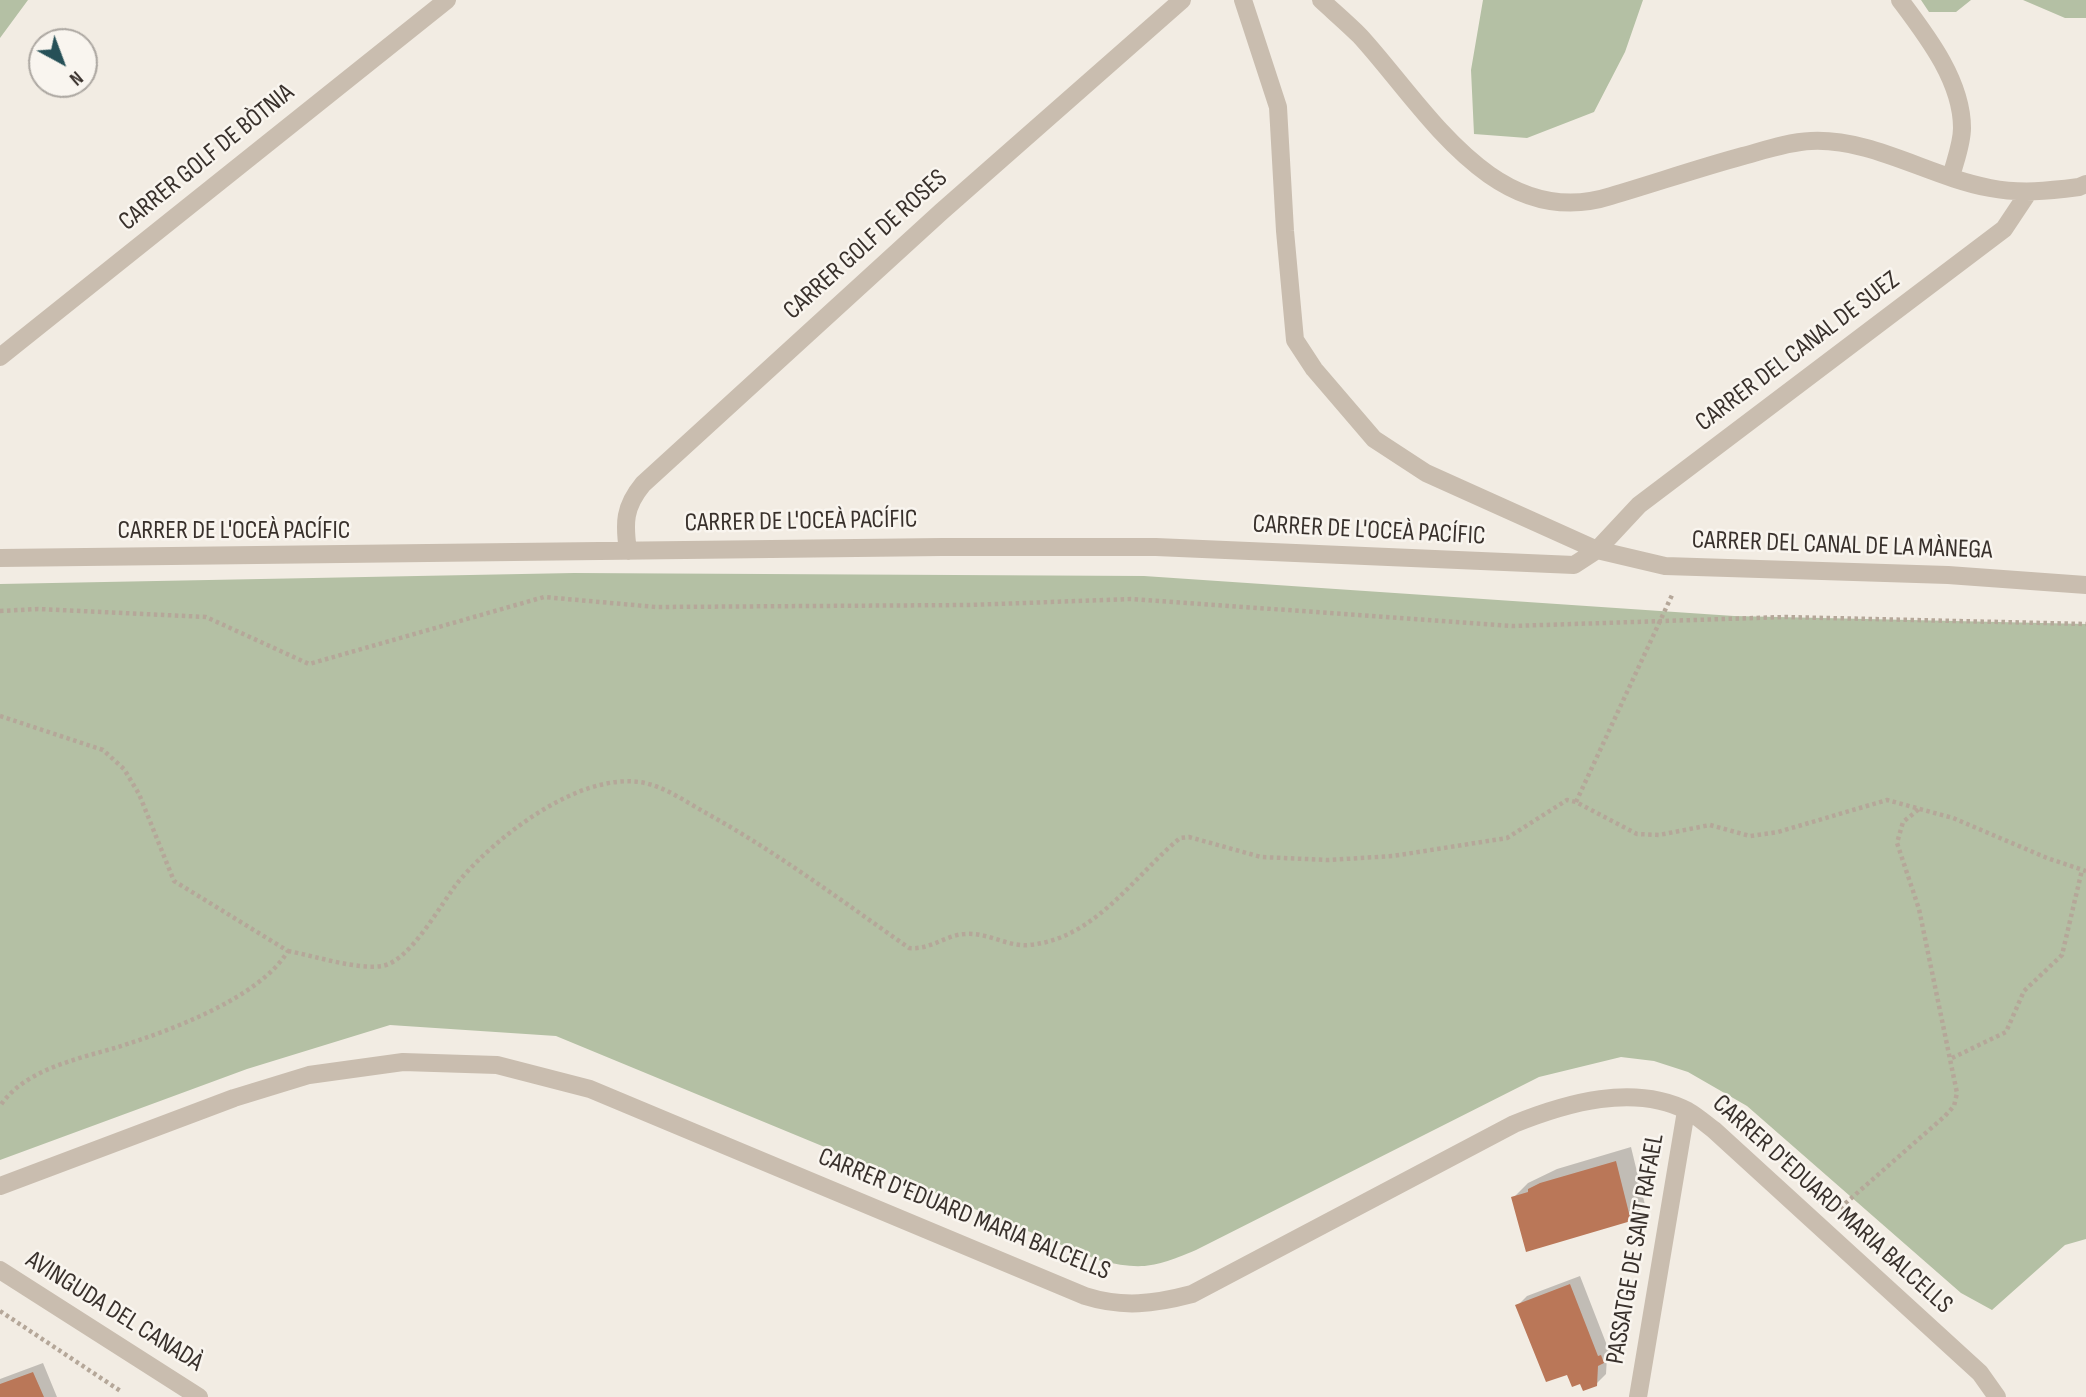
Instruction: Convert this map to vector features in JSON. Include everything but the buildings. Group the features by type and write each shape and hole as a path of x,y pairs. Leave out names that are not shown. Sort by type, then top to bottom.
{"street":[{"name":"CARRER GOLF DE BÒTNIA","path":"0,357 447,0"},
{"name":"CARRER GOLF DE ROSES","path":"628,551 624,519 630,500 643,484 941,212 1182,0"},
{"name":"CARRER DEL CANAL DE LA MÀNEGA","path":"1243,0 1278,107 1295,340 1355,421 1390,451 1454,488 1597,550 1640,561 1685,566 1948,575 2086,585"},
{"path":"1321,0 1360,37 1431,124 1484,173 1540,197 1568,203 1597,201 1740,157 1811,141 1840,143 1987,188 2028,193 2086,184"},
{"path":"1900,0 1940,59 1956,94 1962,130 1951,177"},
{"name":"CARRER DEL CANAL DE SUEZ","path":"1597,550 1639,505 2004,229 2028,193"},
{"name":"CARRER DE L'OCEÀ PACÍFIC","path":"0,558 1156,547 1574,565 1597,550"},
{"name":"CARRER D'EDUARD MARIA BALCELLS","path":"0,1186 234,1098 309,1075 403,1062 497,1065 590,1089 1085,1296 1109,1304 1142,1305 1192,1294 1514,1124 1549,1110 1608,1098 1649,1101 1686,1111 1714,1130 1980,1373 1997,1397"},
{"name":"PASSATGE DE SANT RAFAEL","path":"1638,1397 1686,1111"},
{"name":"AVINGUDA DEL CANADÀ","path":"0,1270 199,1397"}],"path":[{"path":"1576,802 1685,566"},
{"path":"0,611 38,609 206,617 309,664 544,597 656,607 970,606 1132,599 1513,626 1785,617 2086,624"},
{"path":"1,718 103,750 124,769 139,794 174,881 288,951 363,966 384,966 402,955 461,879 496,844 542,810 587,789 620,782 641,782 667,791 784,859 909,948 922,949 963,934 1029,945 1063,936 1098,915 1180,838 1189,837 1261,858 1328,860 1393,856 1507,838 1530,826 1549,809 1567,800 1576,802 1637,834 1659,835 1710,825 1750,836 1778,832 1887,800 1919,808 2084,870 2062,955 2024,991 2006,1032 1952,1058"},
{"path":"1819,1225 1954,1106 1957,1093 1952,1058 1919,909 1897,843 1903,822 1919,808"},
{"path":"0,1106 3,1098 29,1081 74,1058 174,1026 237,997 281,964 288,951"},
{"path":"0,1311 122,1392"}],"green space":[{"path":"0,0 28,0 0,38"},
{"path":"1483,0 1643,0 1625,52 1594,112 1527,138 1474,134 1471,70"},
{"path":"1921,0 1971,0 1956,12 1929,12"},
{"path":"2023,0 2086,0 2086,18 2065,18"},
{"path":"574,573 1144,576 1734,616 2086,624 2086,1239 2065,1245 1992,1310 1961,1293 1747,1106 1688,1072 1654,1061 1621,1057 1539,1077 1196,1250 1148,1266 1098,1260 556,1036 390,1025 247,1069 0,1160 0,584"}]}
